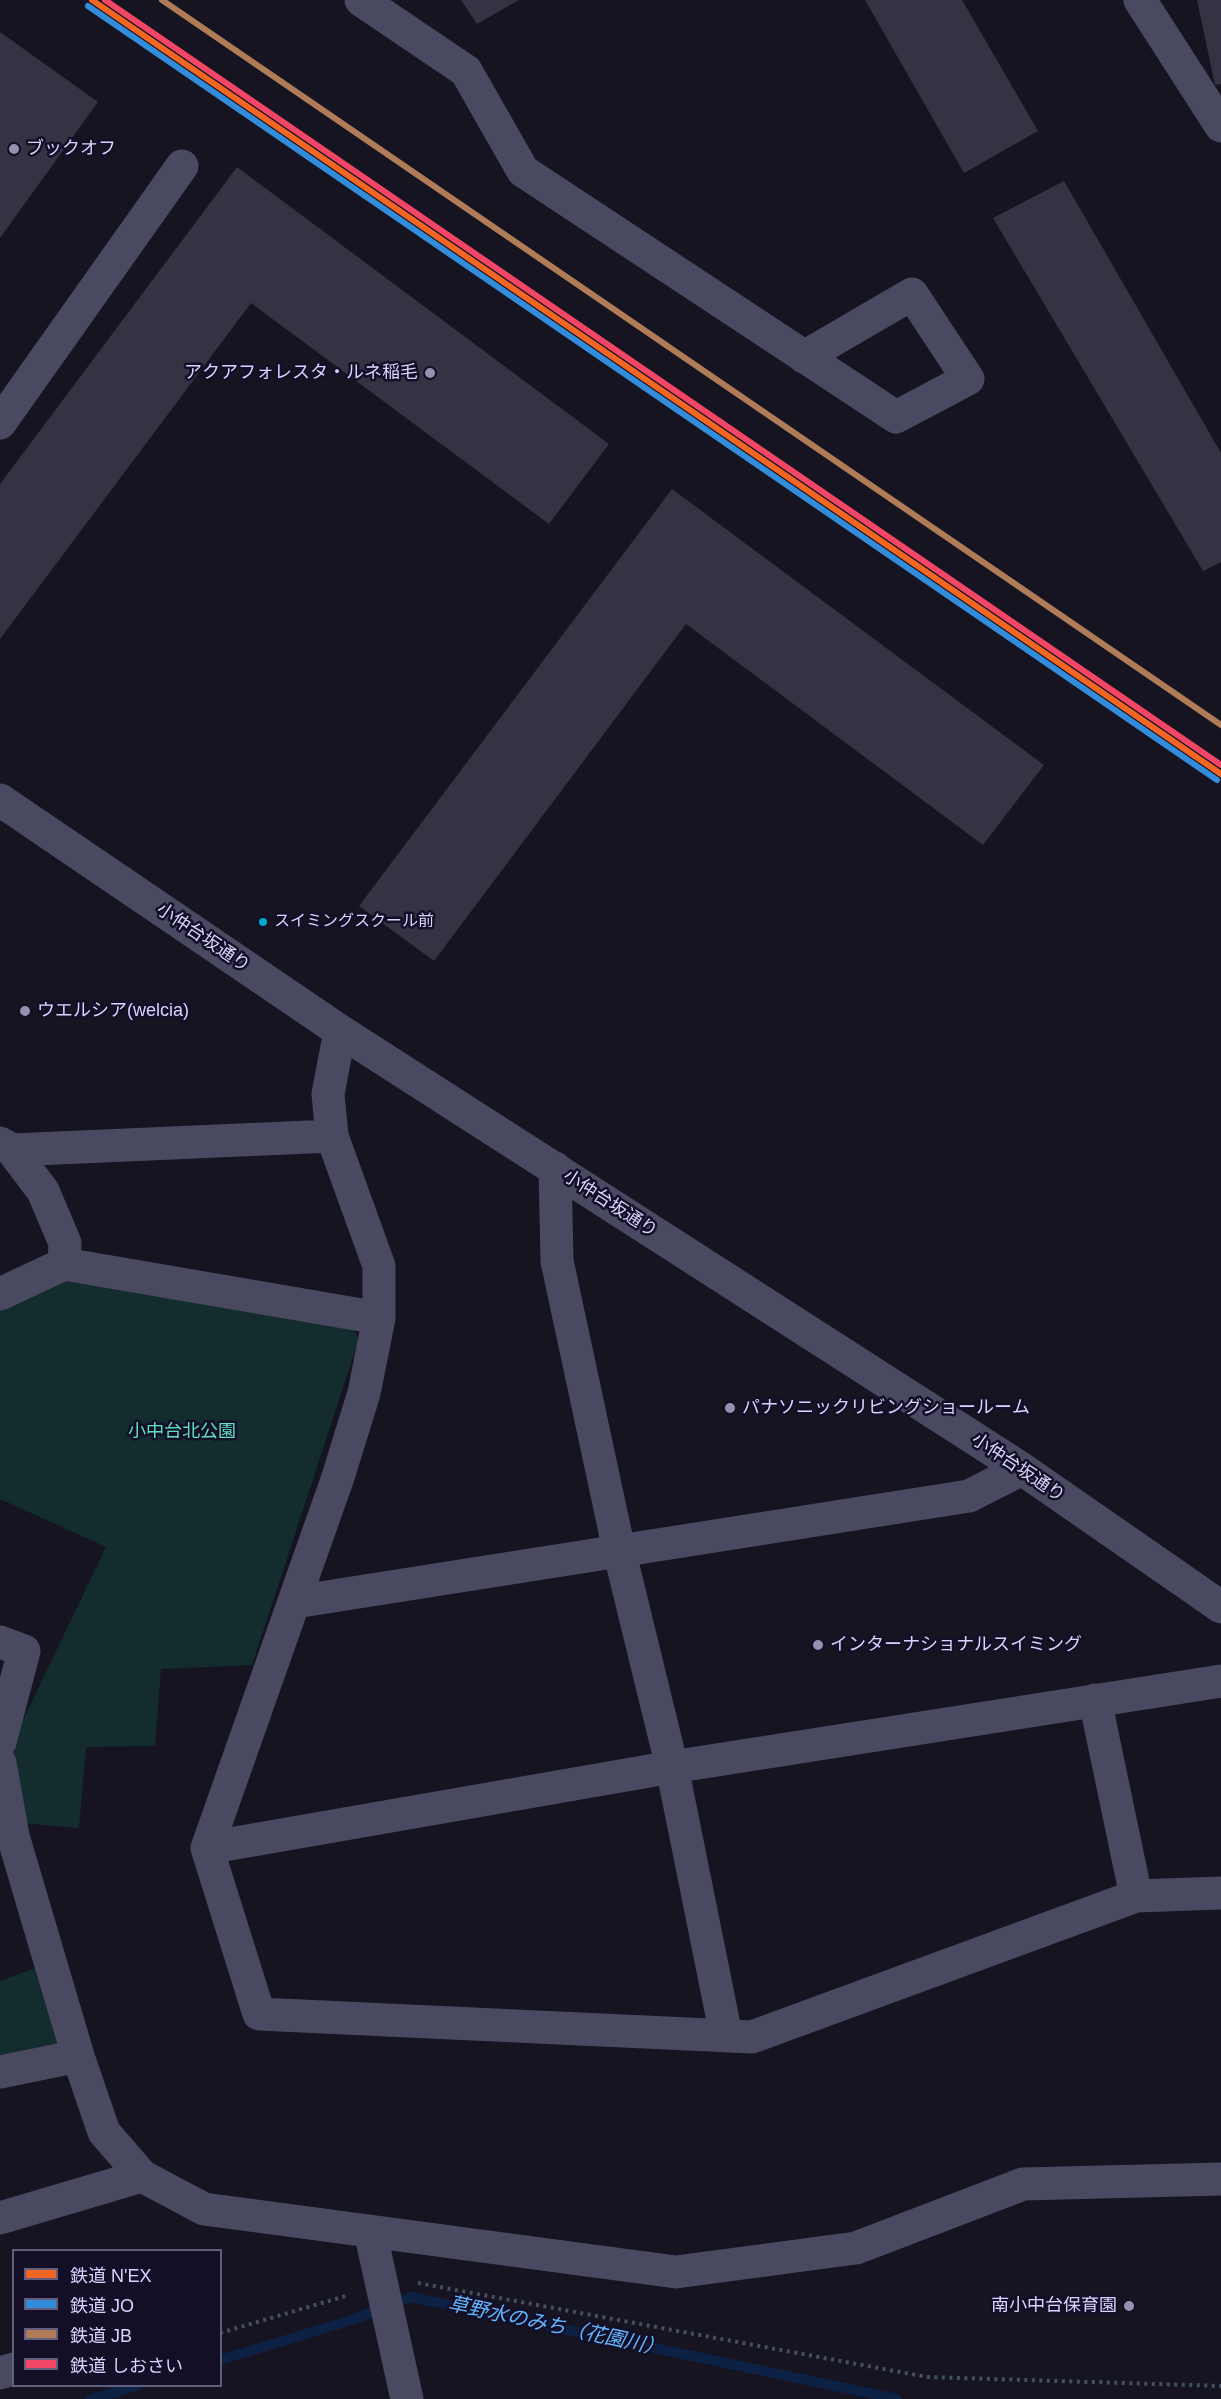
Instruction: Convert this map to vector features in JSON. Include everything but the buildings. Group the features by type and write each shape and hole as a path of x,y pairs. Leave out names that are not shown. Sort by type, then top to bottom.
{"street":[{"path":"361,0 466,71 523,171 804,357 896,417 968,379 912,294 804,357"},
{"path":"1140,0 1221,126"},
{"path":"0,423 183,166"},
{"name":"小仲台坂通り","path":"0,800 340,1031 1022,1469 1221,1607"},
{"path":"340,1031 328,1094 332,1136 379,1266 379,1318 364,1393 295,1602 207,1848 259,2014 752,2037 1136,1896 1221,1893"},
{"path":"6,1147 332,1136"},
{"path":"6,1147 43,1191 65,1243 64,1264"},
{"path":"555,1168 557,1261 620,1550 672,1767 726,2035"},
{"path":"0,1294 64,1264 379,1318"},
{"path":"295,1602 969,1496 1022,1469"},
{"path":"0,1642 24,1651 0,1742"},
{"path":"207,1848 672,1767 1221,1681"},
{"path":"1095,1700 1136,1896"},
{"path":"0,1763 13,1836 78,2056 104,2132 142,2176 204,2209 676,2272 856,2248 1023,2184 1221,2180"},
{"path":"0,2072 78,2056"},
{"path":"0,2218 142,2176"},
{"path":"370,2231 407,2399"}],"path":[{"path":"222,2332 382,2286 410,2282 927,2377 1221,2386"}],"green space":[{"name":"小中台北公園","path":"61,1275 346,1319 359,1339 252,1665 161,1669 155,1746 86,1747 79,1828 21,1823 11,1745 106,1547 0,1499 0,1303"},
{"path":"35,1968 57,2044 0,2058 0,1981"}],"waterway":[{"name":"草野水のみち（花園川）","path":"222,2359 352,2320 411,2297 897,2399"},
{"name":"草野水のみち（花園川）","path":"91,2399 133,2387"}],"rail line":[{"name":"N'EX","path":"92,0 1221,774"},
{"name":"しおさい","path":"105,0 1221,765"},
{"name":"JB","path":"162,0 1221,725"},
{"name":"JO","path":"88,6 1217,780"}],"place":[{"name":"ブックオフ","path":"14,149"},
{"name":"アクアフォレスタ・ルネ稲毛","path":"430,373"},
{"name":"スイミングスクール前","path":"263,922"},
{"name":"ウエルシア(welcia)","path":"25,1011"},
{"name":"パナソニックリビングショールーム","path":"730,1408"},
{"name":"インターナショナルスイミング","path":"818,1645"},
{"name":"南小中台保育園","path":"1129,2306"}]}
